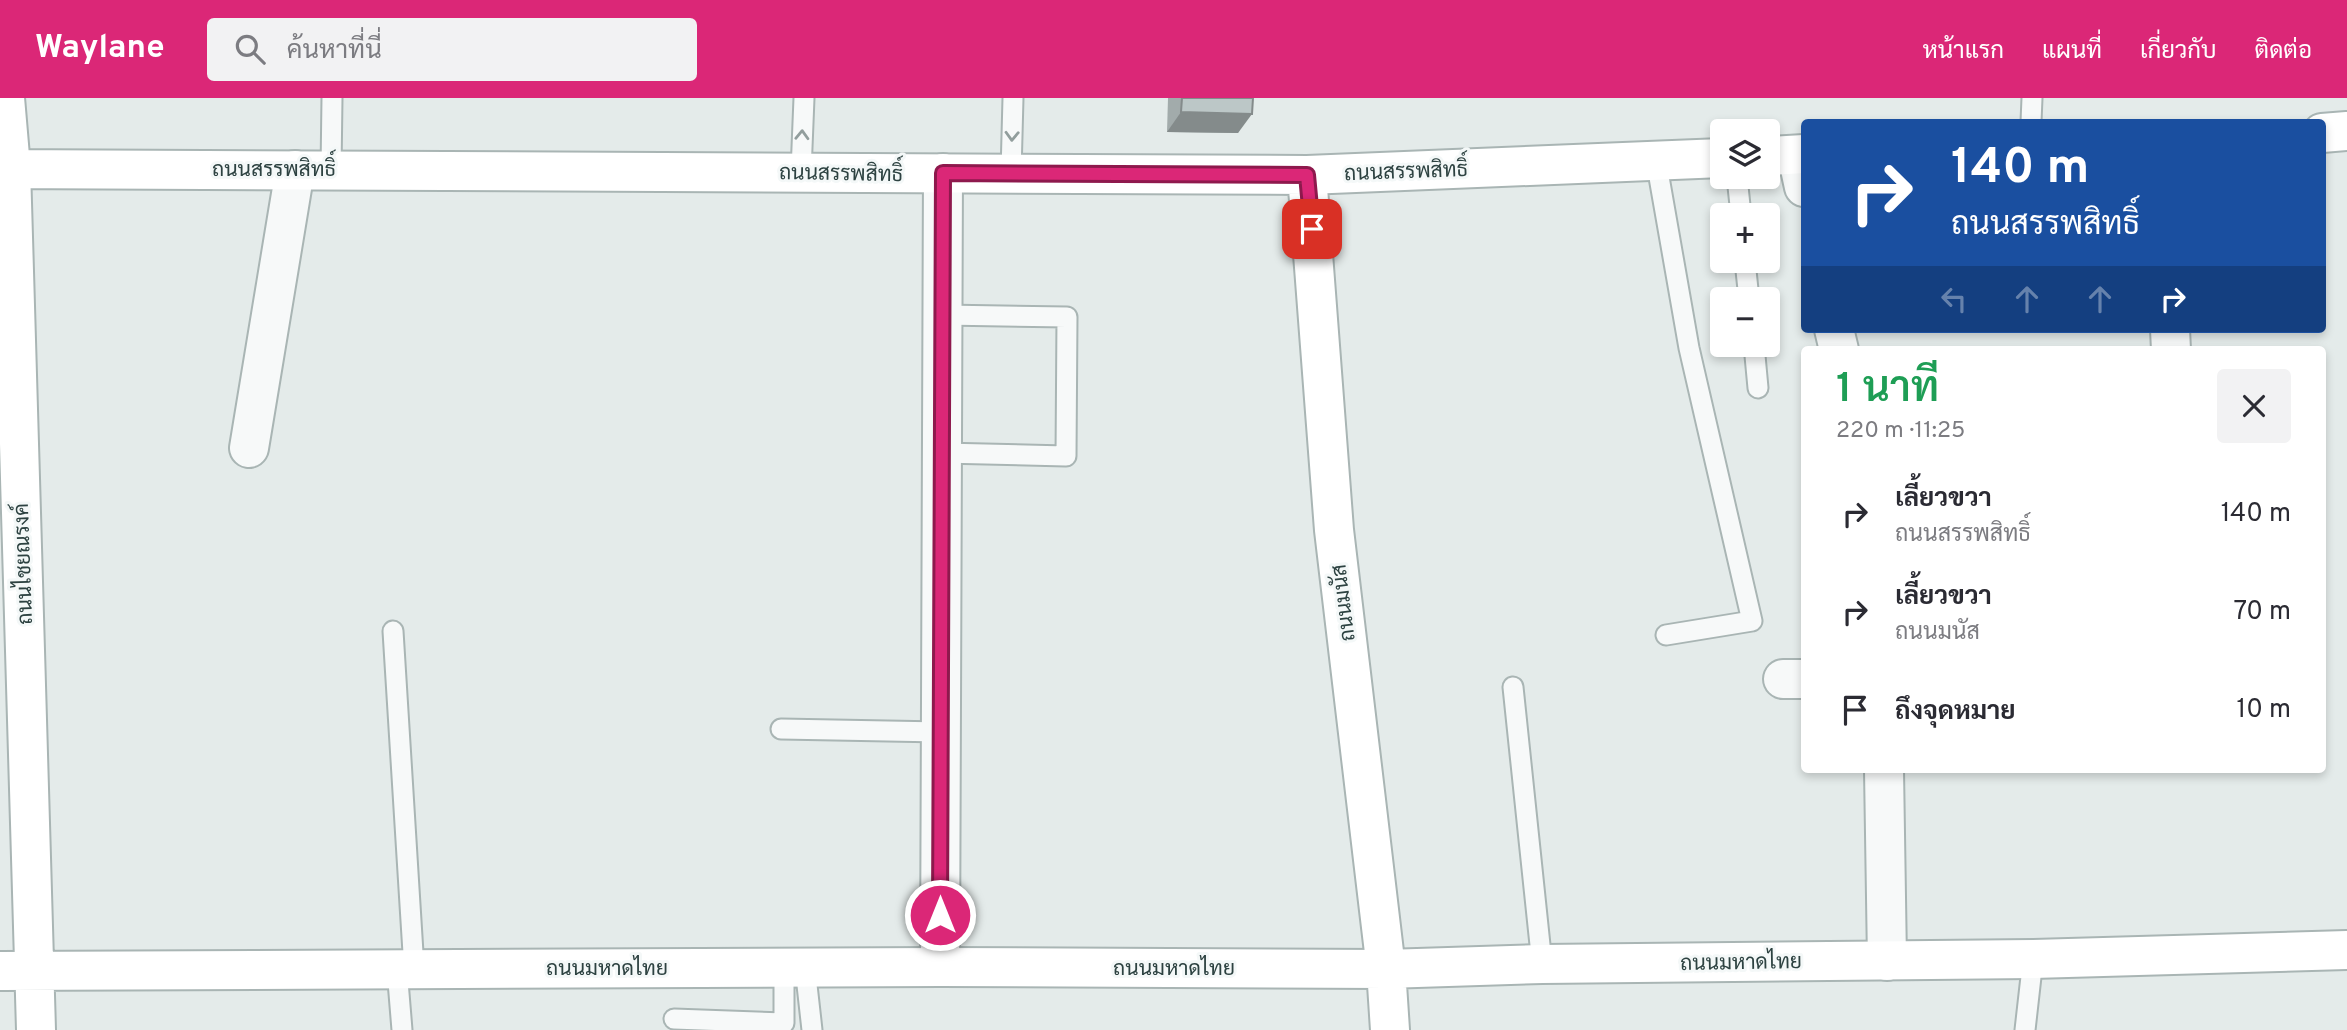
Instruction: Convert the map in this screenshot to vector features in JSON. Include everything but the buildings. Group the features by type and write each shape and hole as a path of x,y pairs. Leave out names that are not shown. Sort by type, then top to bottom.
{"street":[{"name":"ถนนไชยณรงค์","path":"5,98 18,971 36,1030"},
{"path":"2326,132 2347,131"},
{"name":"ถนนสรรพสิทธิ์","path":"6,168 1307,175 1710,158"},
{"path":"250,448 313,170"},
{"path":"940,967 943,173"},
{"name":"ถนนมนัส","path":"1307,175 1334,530 1386,969 1390,1030"},
{"path":"1884,773 1887,961"},
{"name":"ถนนมหาดไทย","path":"18,971 940,967 1386,969 1542,964 2033,960 2347,950"}],"lane":[{"path":"313,170 332,98"},
{"path":"801,172 804,98"},
{"path":"1011,173 1013,98"},
{"path":"2031,119 2032,98"},
{"path":"1656,160 1689,348 1752,621 1666,635"},
{"path":"942,453 1066,456 1067,331 1067,317 943,315"},
{"path":"1755,357 1758,388"},
{"path":"393,631 405,969 402,1030"},
{"path":"1513,687 1542,964"},
{"path":"780,729 941,732"},
{"path":"2025,1030 2033,960"},
{"path":"674,1019 784,1023 795,968"},
{"path":"795,968 812,1030"}],"route":[{"path":"940,915 943,173 1307,175 1312,229"}]}
